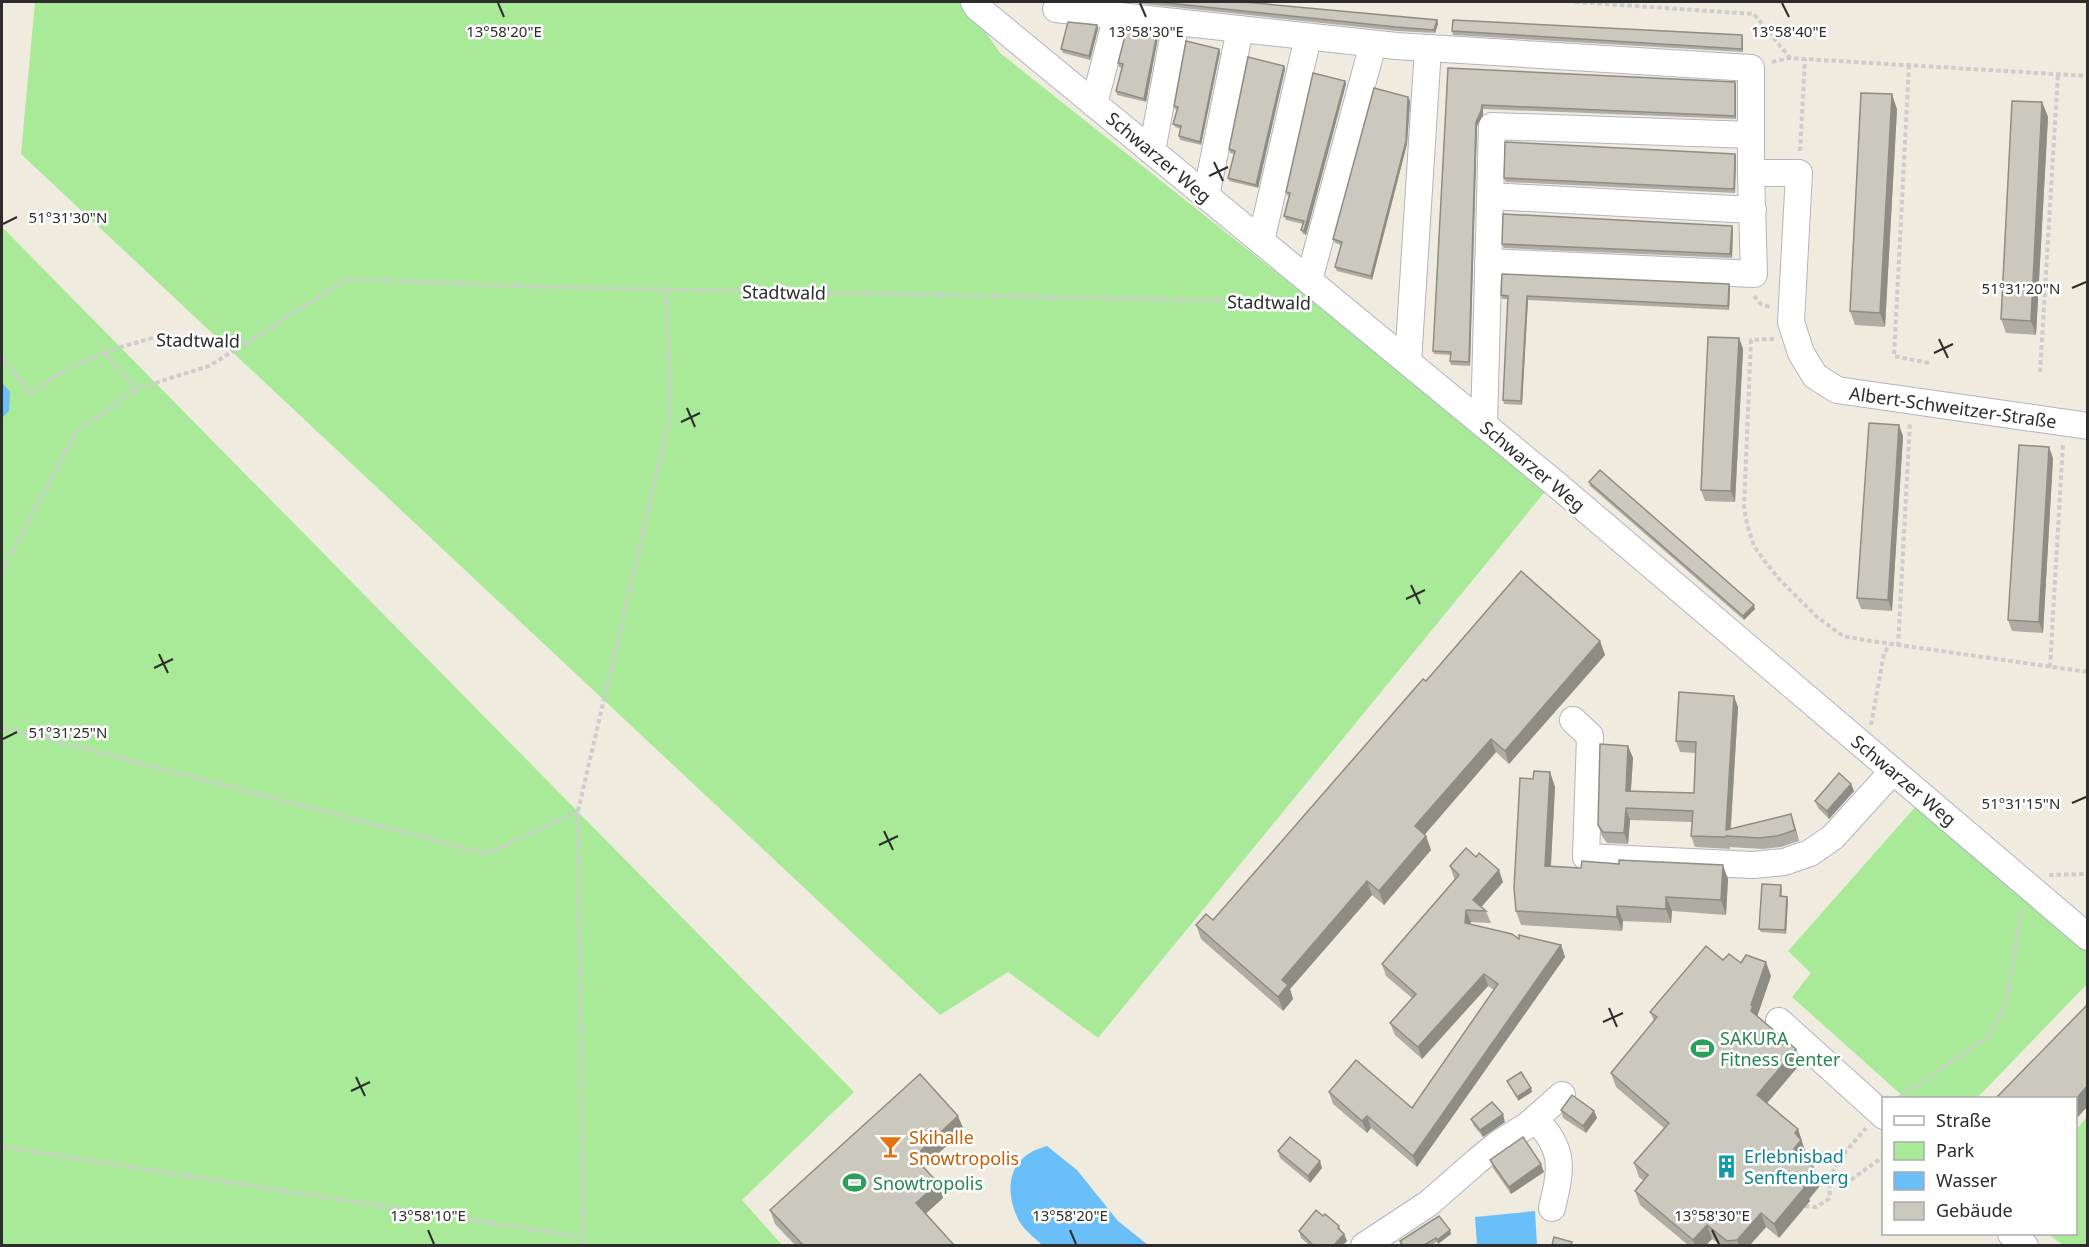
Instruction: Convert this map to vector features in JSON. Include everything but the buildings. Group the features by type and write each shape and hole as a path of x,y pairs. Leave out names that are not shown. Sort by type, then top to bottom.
{"street":[{"name":"Schwarzer Weg","path":"974,2 978,8 1261,241 1305,291 1408,362 2088,937"},
{"path":"1056,9 1373,44 1751,68 1750,135 1754,274 1488,262"},
{"path":"1094,104 1117,15"},
{"path":"1152,151 1176,22"},
{"path":"1206,196 1240,29"},
{"path":"1261,241 1308,37"},
{"path":"1305,291 1373,44"},
{"path":"1408,362 1428,48"},
{"path":"1484,425 1492,126 1750,135"},
{"path":"1751,173 1798,173"},
{"name":"Albert-Schweitzer-Straße","path":"1798,173 1794,327 1800,353 1815,376 1837,390 2076,425"},
{"path":"1490,196 1753,210"},
{"path":"1573,720 1590,736 1586,857 1753,865 1784,862 1810,853 1833,837 1885,764"},
{"path":"1779,1021 1882,1105"},
{"path":"1364,1245 1429,1203 1491,1149 1535,1119 1562,1095"},
{"path":"1535,1119 1547,1131 1559,1157 1560,1173 1552,1208"},
{"path":"2012,1235 2025,1245"}],"path":[{"path":"1575,2 1754,14 1790,58 2088,76"},
{"path":"1798,173 1805,58"},
{"path":"1909,65 1893,356 1929,363"},
{"path":"2040,372 2058,74"},
{"path":"1754,274 1754,297 1794,327"},
{"name":"Stadtwald","path":"2,571 76,432 136,389 209,366 347,279 666,290 1305,291"},
{"path":"583,1245 581,1237 578,811 670,415 666,290"},
{"path":"1794,327 1751,340 1744,507 1754,546 1779,579 1817,617 1843,636 1890,645 2088,672"},
{"name":"Stadtwald","path":"2,357 30,393 58,374 104,352 159,336 248,342"},
{"path":"104,352 136,389"},
{"path":"1898,646 1911,401"},
{"path":"2050,667 2076,425"},
{"path":"1885,764 1870,728 1884,653 1890,645"},
{"path":"2,727 487,854 578,811"},
{"path":"1904,1097 1987,1037 2005,1007 2026,885"},
{"path":"1805,1206 1816,1207 1829,1199 1831,1192 1829,1184 1835,1166 1882,1114"},
{"path":"2,1147 581,1237"},
{"path":"1829,1184 1851,1180 1882,1157"}],"green space":[{"path":"35,2 965,2 1000,53 1548,488 1098,1038 1008,972 940,1015 21,154"},
{"path":"2,227 854,1092 742,1200 782,1245 2,1245"},
{"path":"1918,804 2087,952 2087,984 1978,1097 1904,1097 1792,997 1811,973 1788,951"},
{"path":"2087,1117 2087,1245 2063,1245 2049,1235 2077,1235 2077,1129"}],"water":[{"path":"2,383 10,392 9,411 2,418"},
{"path":"1047,1146 1077,1170 1118,1221 1148,1245 1042,1245 1027,1231 1019,1221 1014,1209 1011,1197 1012,1175 1024,1157"},
{"path":"1535,1211 1537,1245 1477,1245 1475,1217"}],"place":[{"name":"SAKURA Fitness Center","path":"1702,1048"},
{"name":"Skihalle Snowtropolis","path":"891,1147"},
{"name":"Erlebnisbad Senftenberg","path":"1726,1166"},
{"name":"Snowtropolis","path":"855,1183"}]}
